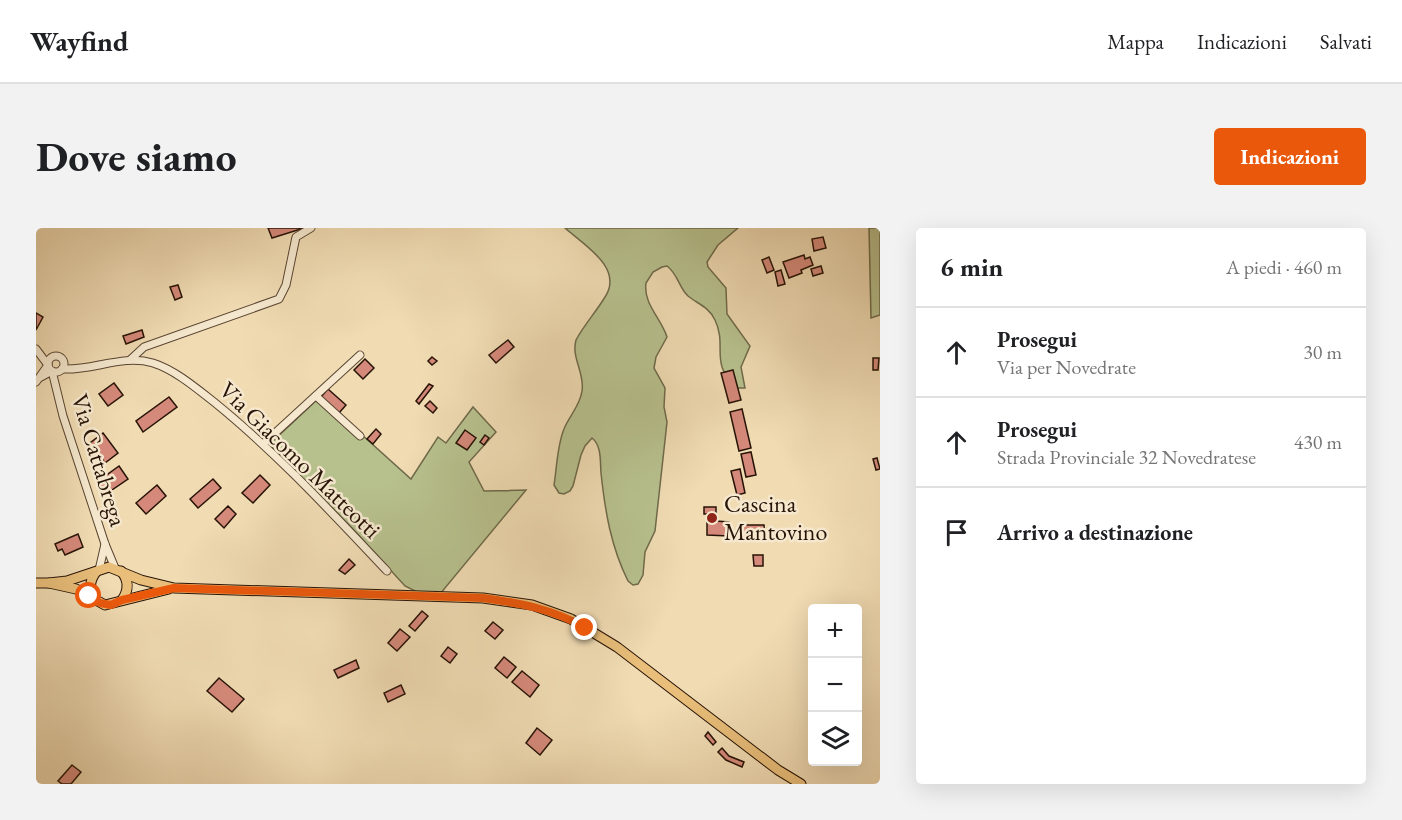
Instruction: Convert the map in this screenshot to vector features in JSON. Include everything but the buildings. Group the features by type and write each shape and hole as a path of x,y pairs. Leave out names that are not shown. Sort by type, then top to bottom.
{"main road":[{"path":"36,583 67,581 109,567 154,584 174,588 483,598 532,605 571,620 617,647 778,770 801,784"},
{"path":"118,570 128,585 122,600"},
{"path":"95,599 90,585 98,571"},
{"path":"49,583 76,589 111,605 122,600 174,588"}],"street":[{"path":"130,360 144,347 279,299 286,285 296,237 311,228"},
{"path":"38,351 53,357 49,360 57,368"},
{"path":"38,351 57,368"},
{"path":"263,444 360,355"},
{"name":"Via Giacomo Matteotti","path":"53,357 60,357 57,368 81,368 130,360 152,363 185,380 227,412 263,444 387,571"},
{"path":"38,379 57,368"},
{"name":"Via Cattabrega","path":"57,368 56,387 63,416 105,544 118,570"},
{"path":"316,396 360,436"},
{"name":"Via Cattabrega","path":"98,571 105,544"}],"green space":[{"path":"565,228 738,228 718,245 707,262 708,267 726,288 727,314 750,346 741,367 745,388 738,388 724,371 720,355 720,339 713,316 685,293 671,269 667,266 653,272 646,283 647,298 667,337 656,357 654,368 665,388 664,407 667,422 655,531 645,552 643,575 638,584 633,585 628,581 613,542 599,450 592,438 581,455 570,491 564,494 559,493 554,485 562,436 582,391 582,378 575,353 576,340 610,286 606,267 591,250"},
{"path":"869,228 880,228 880,315 871,318"},
{"path":"320,397 411,479 438,437 446,443 473,407 496,432 469,462 484,491 526,490 440,594 419,593 405,586 352,528 272,448 273,441"}],"place":[{"name":"Cascina Mantovino","path":"712,518"}],"route":[{"path":"89,596 100,603 111,605 122,600 174,588 483,598 532,605 585,628"}]}
